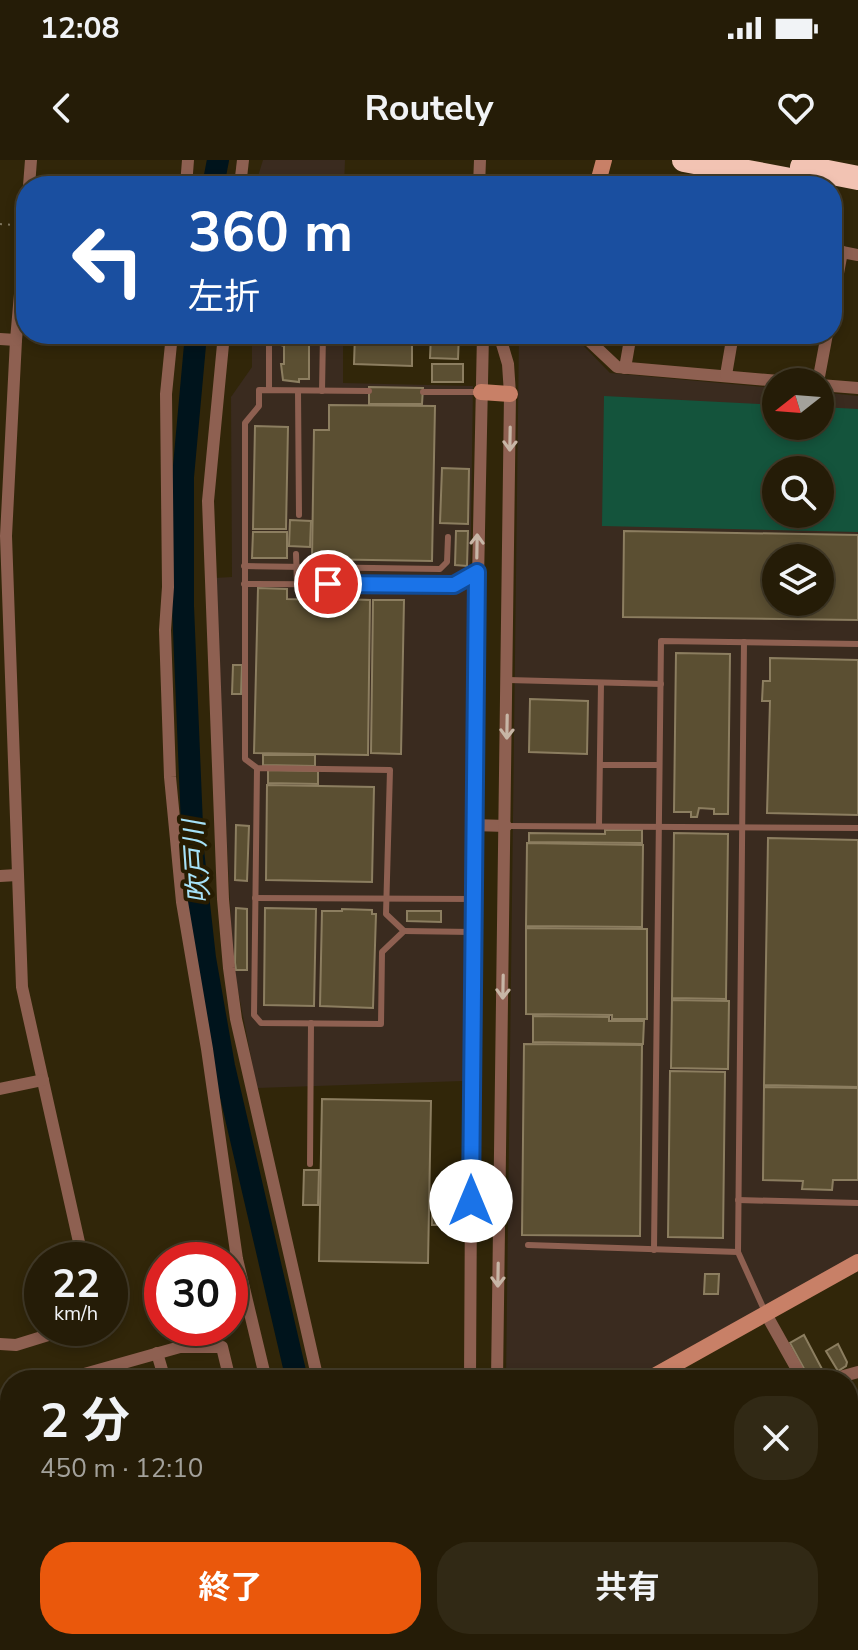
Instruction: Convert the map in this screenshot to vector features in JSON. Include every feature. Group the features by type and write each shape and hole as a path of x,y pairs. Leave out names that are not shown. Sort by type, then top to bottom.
{"highway":[{"path":"684,160 769,176"},
{"path":"764,160 858,178"}],"street":[{"path":"0,339 16,340 4,594 22,987 79,1242"},
{"path":"171,344 166,394 168,587 165,630 170,777 182,902 237,1259 264,1370"},
{"path":"223,344 208,501 229,968 236,1019 316,1370"},
{"path":"470,1370 473,825 483,344"},
{"path":"497,1370 510,394 508,364 502,344"},
{"path":"592,344 611,363 625,368 762,379"},
{"path":"625,368 629,344"},
{"path":"726,375 731,344"},
{"path":"821,368 825,344"},
{"path":"834,385 858,388"},
{"path":"481,392 510,394"},
{"path":"473,825 506,826"},
{"path":"0,876 17,875"},
{"path":"0,1089 43,1080"},
{"path":"665,1370 858,1262"},
{"path":"766,1314 797,1370"},
{"path":"0,1344 24,1343"},
{"path":"113,1370 180,1347 222,1347 228,1370"},
{"path":"157,1353 162,1370"}],"lane":[{"path":"269,344 269,390"},
{"path":"322,391 323,344"},
{"path":"369,391 259,390 259,406 245,423 245,759 257,768 390,770 386,914 404,931 473,932"},
{"path":"298,391 299,515"},
{"path":"423,392 481,392"},
{"path":"244,566 440,569 447,562 448,537"},
{"path":"296,554 297,583"},
{"path":"244,584 454,585 477,572"},
{"path":"654,1250 661,641 858,644"},
{"path":"744,642 738,1252 766,1314"},
{"path":"507,680 661,684"},
{"path":"599,825 601,683"},
{"path":"600,765 659,765"},
{"path":"257,768 254,1015 261,1023 381,1024 382,952 404,931"},
{"path":"506,826 858,828"},
{"path":"255,898 473,899"},
{"path":"310,1164 311,1023"},
{"path":"738,1200 858,1203"},
{"path":"528,1245 738,1252"}],"shaded area":[{"path":"263,160 345,160 344,176 258,176"},
{"path":"252,344 343,344 343,383 473,386 463,1081 257,1088 233,965 214,578 232,577 231,397 252,367"},
{"path":"519,344 582,344 610,373 762,387 762,440 834,440 834,393 858,396 858,1255 648,1370 506,1370"}],"green space":[{"path":"604,396 762,404 762,440 834,440 834,408 858,409 858,532 602,526"}],"building":[{"path":"309,344 309,379 299,379 299,382 283,380 281,364 284,364 284,346 281,345"},
{"path":"355,344 412,344 412,366 354,364"},
{"path":"431,344 459,344 458,359 430,358"},
{"path":"432,364 463,364 463,382 432,382"},
{"path":"369,387 423,388 422,404 369,404"},
{"path":"329,405 435,406 432,561 312,559 314,430 329,430"},
{"path":"255,426 288,427 286,529 253,529"},
{"path":"442,468 469,469 468,524 440,523"},
{"path":"290,520 311,521 310,547 289,546"},
{"path":"456,531 468,531 467,566 455,565"},
{"path":"624,531 858,535 858,620 623,617"},
{"path":"253,532 287,532 287,558 252,558"},
{"path":"258,588 287,589 287,599 327,600 327,594 340,594 340,599 370,600 368,755 254,753"},
{"path":"373,600 404,600 401,754 371,753"},
{"path":"676,653 730,654 728,814 714,814 714,809 699,808 697,817 691,817 691,812 674,812"},
{"path":"770,658 858,660 858,815 767,813 770,701 762,701 763,681 770,681"},
{"path":"233,665 242,665 241,694 232,694"},
{"path":"530,699 588,701 587,754 529,752"},
{"path":"263,755 315,755 315,766 263,765"},
{"path":"268,770 318,771 318,784 268,783"},
{"path":"267,785 374,787 372,882 266,880"},
{"path":"236,825 249,826 247,881 235,880"},
{"path":"605,830 642,830 642,843 529,842 529,833 605,834"},
{"path":"674,833 728,834 726,999 672,998"},
{"path":"768,838 858,840 858,1087 764,1085"},
{"path":"527,843 643,845 642,927 526,926"},
{"path":"236,908 247,909 247,970 236,970"},
{"path":"265,908 316,909 314,1006 264,1005"},
{"path":"372,910 372,914 376,914 373,1008 320,1006 322,911"},
{"path":"407,911 441,911 441,922 407,921"},
{"path":"526,928 647,929 647,1019 612,1019 612,1015 526,1014"},
{"path":"672,1000 729,1001 728,1069 671,1068"},
{"path":"533,1016 609,1017 609,1021 644,1021 643,1044 533,1042"},
{"path":"524,1044 642,1045 640,1236 522,1235"},
{"path":"670,1071 725,1072 723,1238 668,1237"},
{"path":"764,1087 858,1088 858,1180 833,1180 832,1190 802,1189 803,1181 763,1180"},
{"path":"322,1099 431,1101 428,1263 319,1261"},
{"path":"304,1170 319,1170 318,1205 303,1205"},
{"path":"432,1194 447,1194 446,1225 432,1225"},
{"path":"705,1274 719,1274 718,1294 704,1294"},
{"path":"804,1335 822,1369 805,1370 790,1343"},
{"path":"838,1344 846,1366 837,1370 826,1351"}],"waterway":[{"name":"吹戸川","path":"215,176 218,160"},
{"name":"吹戸川","path":"195,344 183,477 183,606 193,850 205,958 224,1066 295,1370"}],"route":[{"path":"328,584 454,585 477,572 471,1201"}]}
